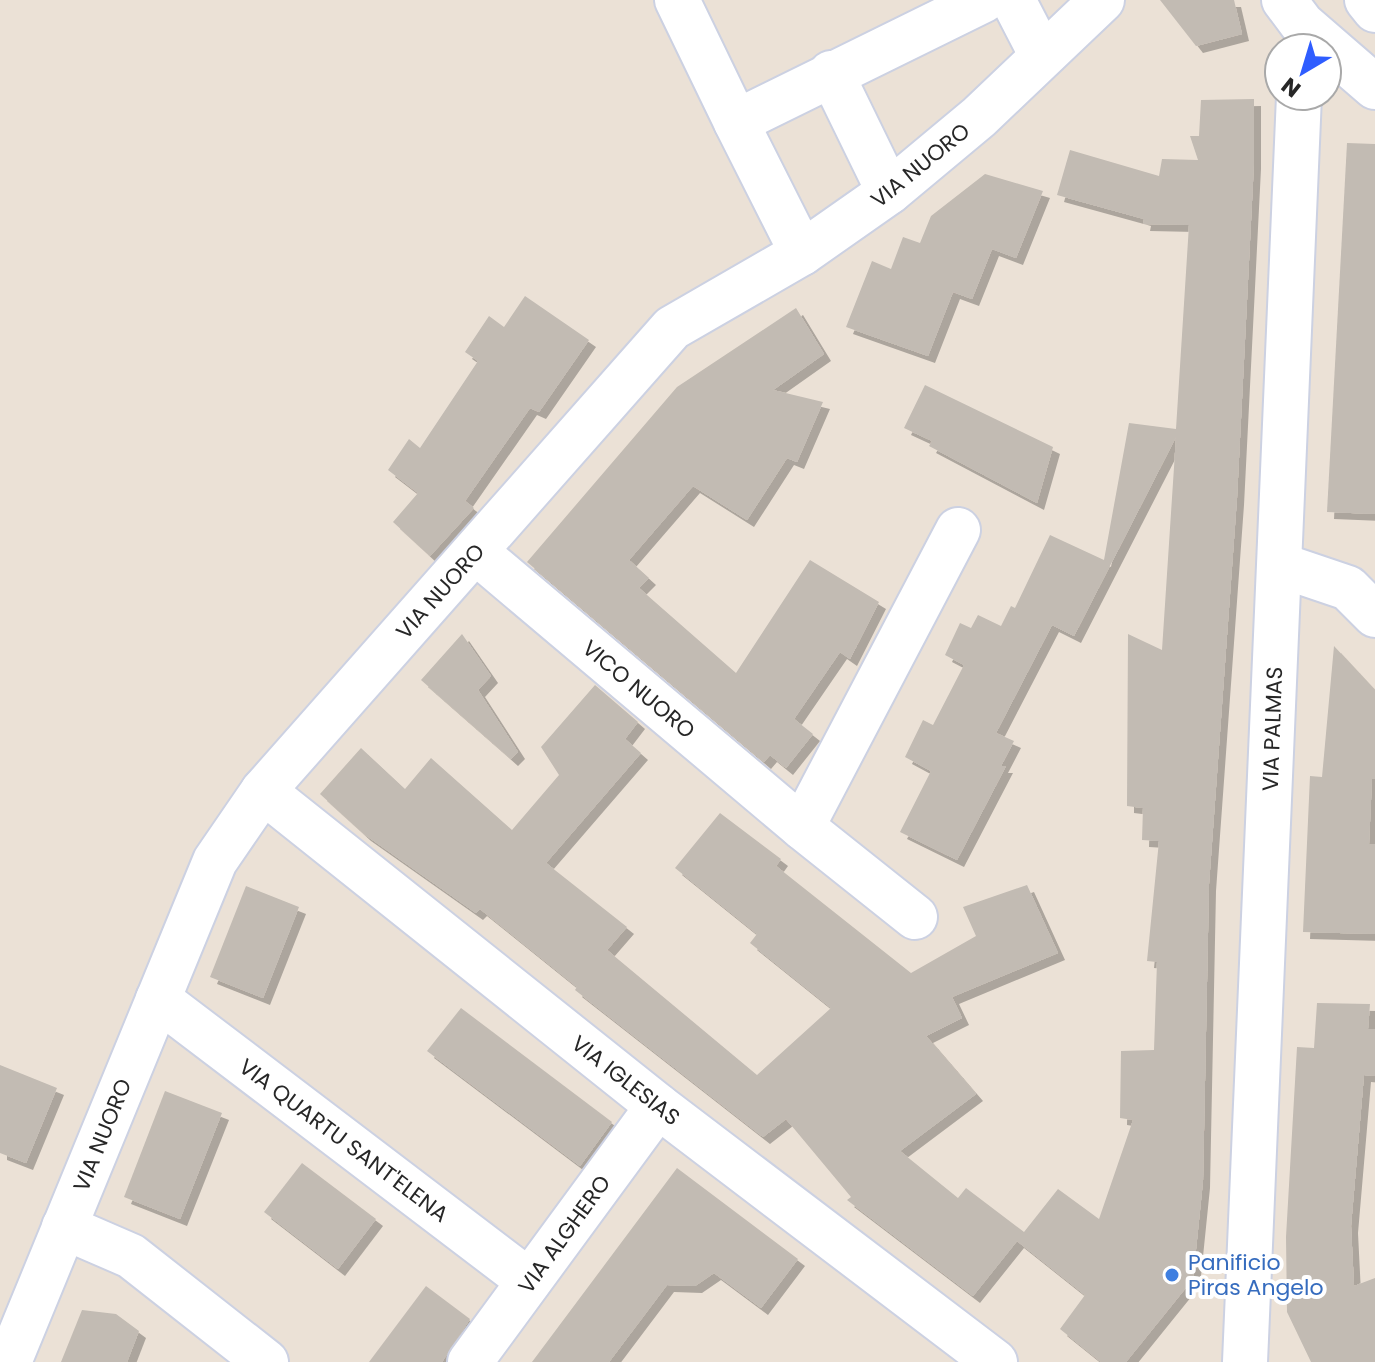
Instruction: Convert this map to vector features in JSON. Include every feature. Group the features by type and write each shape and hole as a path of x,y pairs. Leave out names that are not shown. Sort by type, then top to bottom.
{"street":[{"path":"677,0 802,253"},
{"path":"736,122 984,0"},
{"path":"1013,0 1042,56"},
{"name":"VIA NUORO","path":"9,1362 215,861 263,791 672,328 802,253 889,192 979,117 1102,0"},
{"path":"1367,0 1375,10"},
{"path":"1297,18 1375,87"},
{"path":"831,73 889,192"},
{"name":"VIA PALMAS","path":"1245,1362 1298,112"},
{"path":"802,827 958,530"},
{"name":"VICO NUORO","path":"476,552 802,827 915,917"},
{"path":"1280,565 1348,588 1375,615"},
{"name":"VIA IGLESIAS","path":"263,791 658,1106 995,1362"},
{"name":"VIA QUARTU SANT'ELENA","path":"158,999 529,1281"},
{"name":"VIA ALGHERO","path":"470,1362 658,1106"},
{"path":"64,1227 131,1256 266,1362"}],"building":[{"path":"1160,0 1234,0 1242,34 1196,46"},
{"path":"1254,99 1254,162 1237,498 1209,884 1203,1181 1193,1279 1126,1362 1101,1362 1060,1329 1085,1295 1017,1241 973,1296 847,1200 851,1197 786,1119 763,1137 575,990 577,987 480,909 476,913 364,834 320,794 361,748 405,789 431,758 512,830 559,775 541,747 595,685 638,722 625,739 641,753 546,863 627,927 607,950 757,1075 831,1008 750,943 757,934 675,868 720,813 781,859 776,866 911,973 976,936 963,907 1027,885 1058,953 952,997 962,1018 926,1036 976,1094 900,1151 958,1198 966,1188 1024,1232 1058,1189 1099,1219 1133,1120 1120,1118 1121,1051 1154,1050 1157,962 1147,961 1159,841 1142,840 1143,808 1127,806 1128,634 1162,650 1176,437 1074,636 1052,625 996,733 1014,741 1001,766 1006,766 957,860 900,832 931,771 905,757 923,720 933,725 964,665 945,655 960,623 971,628 978,615 1001,626 1011,606 1015,608 1050,535 1104,560 1129,423 1176,429 1189,225 1143,224 1144,219 1057,195 1070,150 1159,176 1162,159 1198,160 1190,136 1199,136 1201,100"},
{"path":"1347,143 1375,144 1375,514 1327,512"},
{"path":"985,174 1043,191 1016,258 992,249 972,299 953,292 928,356 846,327 872,261 891,269 903,237 920,243 931,216"},
{"path":"525,296 589,340 539,412 530,408 465,501 474,508 430,556 393,522 418,493 388,470 409,439 420,448 478,361 465,352 489,316 504,327"},
{"path":"796,308 824,354 773,390 823,402 797,462 787,458 747,520 693,486 629,560 649,578 639,588 736,673 810,560 879,602 850,659 840,652 794,719 813,734 786,768 770,755 764,762 527,562 677,387"},
{"path":"925,385 1053,447 1037,503 929,446 932,441 904,428"},
{"path":"462,634 491,676 478,690 518,752 511,759 421,680"},
{"path":"1334,646 1375,690 1375,779 1372,779 1369,844 1375,844 1375,934 1303,932 1310,776 1322,777"},
{"path":"246,886 299,907 263,998 210,977"},
{"path":"1317,1003 1370,1004 1368,1029 1375,1029 1375,1076 1364,1075 1351,1226 1354,1286 1375,1278 1375,1362 1311,1362 1287,1312 1286,1237 1297,1047 1314,1048"},
{"path":"461,1008 612,1122 580,1166 427,1051"},
{"path":"0,1065 57,1088 26,1163 0,1153"},
{"path":"165,1091 222,1113 180,1219 124,1197"},
{"path":"302,1163 376,1219 338,1269 264,1212"},
{"path":"677,1168 798,1259 761,1308 714,1273 695,1286 667,1285 609,1362 532,1362"},
{"path":"426,1286 470,1319 442,1362 369,1362"},
{"path":"82,1310 116,1314 139,1331 127,1362 61,1362"}],"place":[{"name":"Panificio Piras Angelo","path":"1172,1275"}]}
